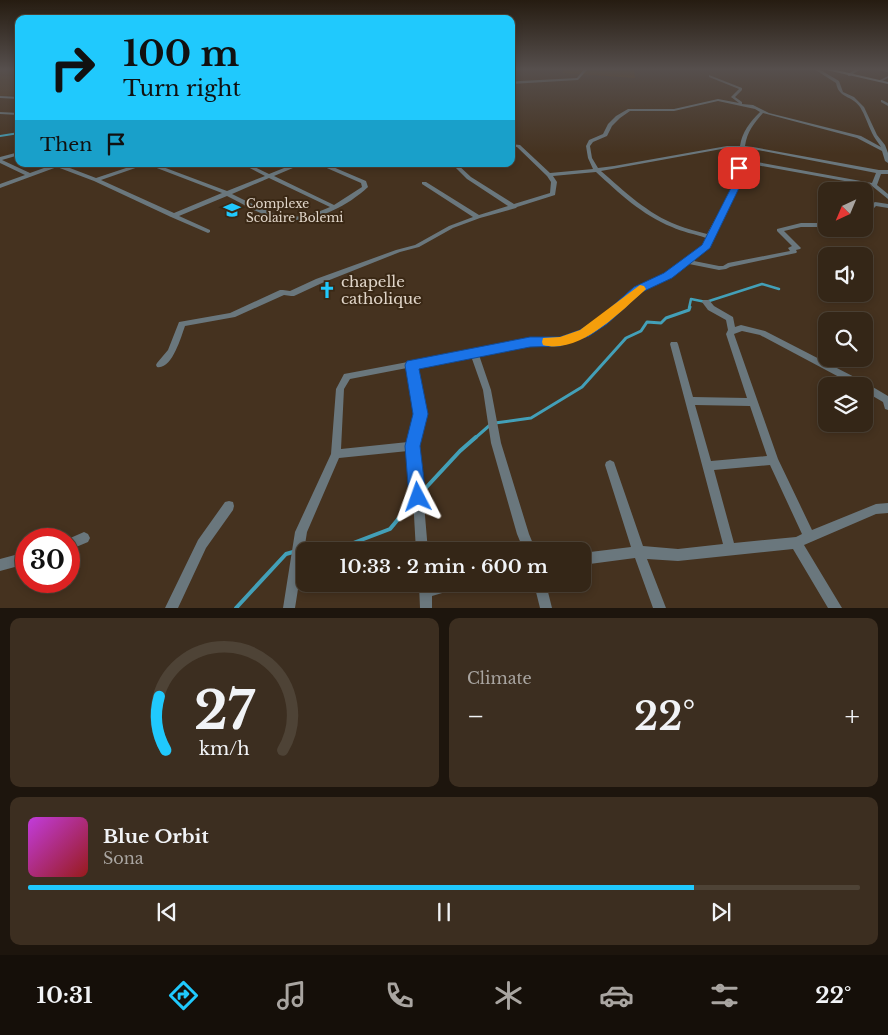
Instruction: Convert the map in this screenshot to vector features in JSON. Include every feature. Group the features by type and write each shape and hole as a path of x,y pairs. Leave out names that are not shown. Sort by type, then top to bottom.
{"street":[{"path":"733,97 762,112 859,137 884,150"},
{"path":"852,97 862,107 875,134 883,145 888,161"},
{"path":"709,237 674,226 645,210 626,196 596,169 590,158 588,146 591,141 605,135 610,125 629,110 674,110 718,100 755,108"},
{"path":"882,101 888,105"},
{"path":"289,608 289,595 301,532 336,454 340,389 344,379 347,376 530,342 560,341 585,333 603,321 638,290 668,276 707,246 709,237 735,188 739,168 744,161 741,147 745,132 762,112"},
{"path":"0,114 15,114"},
{"path":"859,131 857,132 859,137"},
{"path":"160,365 172,351 182,324 232,315 283,292 291,294 398,250 417,246 451,227 553,194 554,182 549,175 515,145"},
{"path":"549,175 632,164 714,148 741,147 885,170 874,185"},
{"path":"0,160 15,154"},
{"path":"0,160 29,175"},
{"path":"744,161 874,185 888,198"},
{"path":"0,186 50,167"},
{"path":"65,167 208,231"},
{"path":"96,180 133,167"},
{"path":"159,167 227,194 267,213 286,218 313,217 361,190 366,184 329,167"},
{"path":"250,167 334,206"},
{"path":"173,216 291,167"},
{"path":"457,167 469,178 514,207"},
{"path":"424,183 478,217"},
{"path":"873,206 875,204 888,206"},
{"path":"688,262 696,262 712,268 724,268 728,265 794,252 791,248 798,248 779,230 800,225 818,224"},
{"path":"706,302 711,308 730,318 732,332 730,334 737,357 774,460 810,536"},
{"path":"732,332 740,328 762,333 846,377"},
{"path":"674,344 709,466 730,549"},
{"path":"474,353 487,390 496,443 526,542"},
{"path":"412,365 420,414 412,446 417,480 421,542"},
{"path":"873,392 888,401"},
{"path":"689,401 754,402"},
{"path":"336,454 412,446"},
{"path":"709,466 774,460"},
{"path":"610,465 660,608"},
{"path":"171,608 202,544 229,506"},
{"path":"591,558 639,552 678,555 796,544 810,536 876,509 888,508"},
{"path":"80,540 84,538"},
{"path":"796,544 836,608"},
{"path":"0,565 15,561"},
{"path":"426,592 426,608"},
{"path":"542,592 546,608"}],"waterway":[{"path":"0,136 15,134"},
{"path":"689,308 691,299 706,302 762,284 779,289"},
{"path":"495,423 531,418 582,387 626,338 641,331 647,322 661,323 666,318 689,310 690,307"},
{"path":"474,439 490,425"},
{"path":"421,493 460,451 476,437"},
{"path":"356,542 390,529 414,500"},
{"path":"236,608 286,554 293,552"}],"slow traffic":[{"path":"548,342 560,341 585,333 603,321 640,289"}],"place":[{"name":"Complexe Scolaire Bolemi","path":"232,210"},
{"name":"chapelle catholique","path":"327,290"}],"route":[{"path":"418,497 412,446 420,414 412,365 530,342 560,341 585,333 603,321 638,290 668,276 698,255 707,246 709,237 724,212 735,188 739,168"}]}
